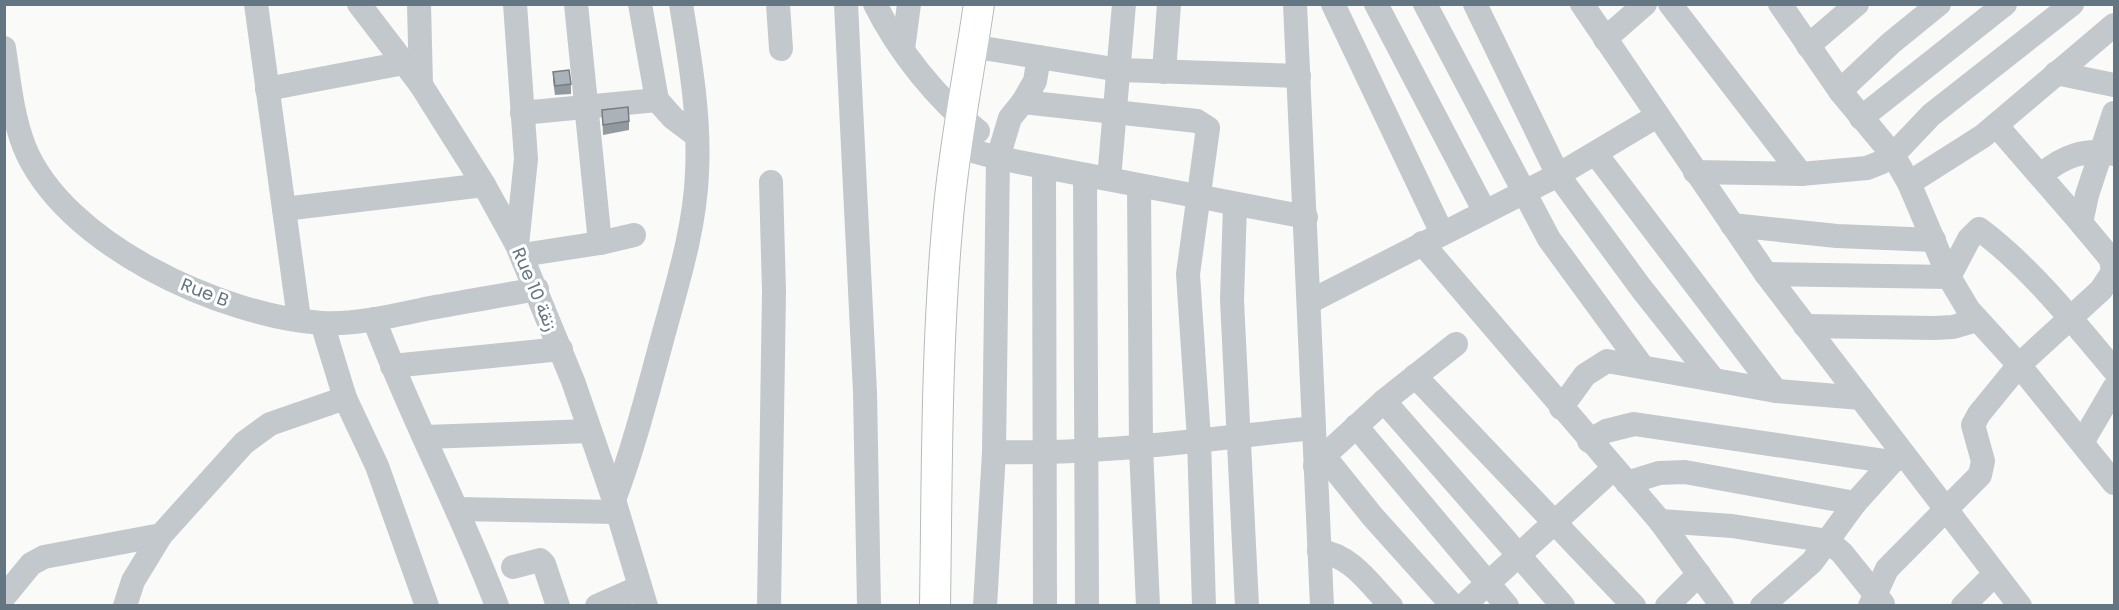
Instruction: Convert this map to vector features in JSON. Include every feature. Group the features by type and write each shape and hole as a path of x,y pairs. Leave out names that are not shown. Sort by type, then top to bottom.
{"main road":[{"path":"955,606 957,390 973,141 979,4"},
{"path":"935,606 940,322 995,4"}],"street":[{"path":"256,4 299,319"},
{"name":"Rue 10 زنقة","path":"358,4 422,85 484,185 520,250 561,349 616,506 643,596"},
{"path":"419,4 422,85"},
{"path":"514,4 526,159 520,250 600,243 634,235"},
{"path":"576,4 600,243"},
{"path":"640,4 657,100 673,118 697,136"},
{"path":"457,509 616,506 691,231 696,198 697,136 690,59 681,4"},
{"path":"778,4 781,49"},
{"path":"846,4 865,392 869,606"},
{"path":"875,4 903,49 973,141 1044,167 1306,217"},
{"path":"903,49 909,4"},
{"path":"1109,179 1124,4"},
{"path":"1164,72 1169,4"},
{"path":"1295,4 1306,217 1313,428 1319,461 1318,551 1324,604"},
{"path":"1333,4 1432,238 1561,408 1660,521 1722,606"},
{"path":"1376,4 1485,212"},
{"path":"1425,4 1522,192 1564,262 1642,366"},
{"path":"1475,4 1558,175 1641,288 1713,379"},
{"path":"1582,4 1731,225 1861,398 1897,458 1947,510 2020,606"},
{"path":"1605,39 1645,4"},
{"path":"1670,4 1801,174"},
{"path":"1780,4 1840,92 1893,155 1909,183 1949,278 1960,297 1977,320 2019,365 2083,441 2115,483"},
{"path":"1840,92 1891,43 1939,4"},
{"path":"1861,118 2005,4"},
{"path":"1695,172 1801,174 1867,168 1893,155 1931,115 2072,4"},
{"path":"1808,46 1857,5"},
{"path":"1909,183 1996,125 2115,24"},
{"name":"Rue B","path":"4,48 9,86 24,146 46,184 73,215 118,251 168,278 229,302 322,323 374,319 537,289"},
{"path":"989,49 1120,70 1299,76"},
{"path":"973,141 1010,118 1023,102 1035,81 1039,57"},
{"path":"267,89 404,63"},
{"path":"2056,73 2115,85"},
{"path":"522,113 657,100"},
{"path":"1023,102 1197,121 1206,125 1208,130 1200,197 1191,237 1188,274 1199,439 1204,606"},
{"path":"2081,223 2108,153 2115,113"},
{"path":"1309,302 1558,175 1657,116"},
{"path":"1876,602 1887,569 1980,475 1983,465 1974,422 2019,365 2101,290 2113,272 2112,259 1996,125"},
{"path":"973,141 994,452 985,606"},
{"path":"2041,175 2059,159 2108,153"},
{"path":"1596,154 1776,391"},
{"path":"1044,167 1045,606"},
{"path":"1085,175 1087,606"},
{"path":"769,606 774,292 771,182"},
{"path":"284,209 484,185"},
{"path":"1139,186 1141,448 1148,606"},
{"path":"1235,205 1232,288 1247,606"},
{"path":"1731,225 1838,236 1934,240"},
{"path":"1949,278 1969,239 1978,229 1995,241 2071,319 2114,385 2083,441"},
{"path":"1766,274 1949,278"},
{"path":"374,319 392,366 457,509 497,606"},
{"path":"1805,326 1934,328 1953,327 1977,320"},
{"path":"322,323 345,398 377,466 427,606"},
{"path":"1319,461 1384,401 1456,344"},
{"path":"392,366 561,349"},
{"path":"1561,408 1585,375 1607,361 1776,391 1861,398"},
{"path":"1415,376 1634,606"},
{"path":"125,606 133,581 161,535 244,443 270,424 345,398"},
{"path":"1384,401 1563,606"},
{"path":"1589,441 1606,430 1634,424 1897,458"},
{"path":"1356,426 1508,606"},
{"path":"994,452 1086,452 1141,448 1199,439 1313,428"},
{"path":"424,437 589,431"},
{"path":"1762,606 1797,577 1828,541 1855,503 1897,458"},
{"path":"1319,461 1453,606"},
{"path":"1463,606 1556,524 1621,475 1685,472 1855,503"},
{"path":"1660,521 1732,526 1828,541 1842,553 1876,602"},
{"path":"4,597 31,564 44,557 161,535"},
{"path":"1318,551 1333,553 1348,561 1391,606"},
{"path":"513,567 540,560 544,564 558,606"},
{"path":"1667,606 1699,574"},
{"path":"1963,606 1995,574"},
{"path":"597,606 643,596"}],"building":[{"path":"569,70 571,84 555,86 553,72"},
{"path":"628,107 629,121 603,125 602,110"}]}
